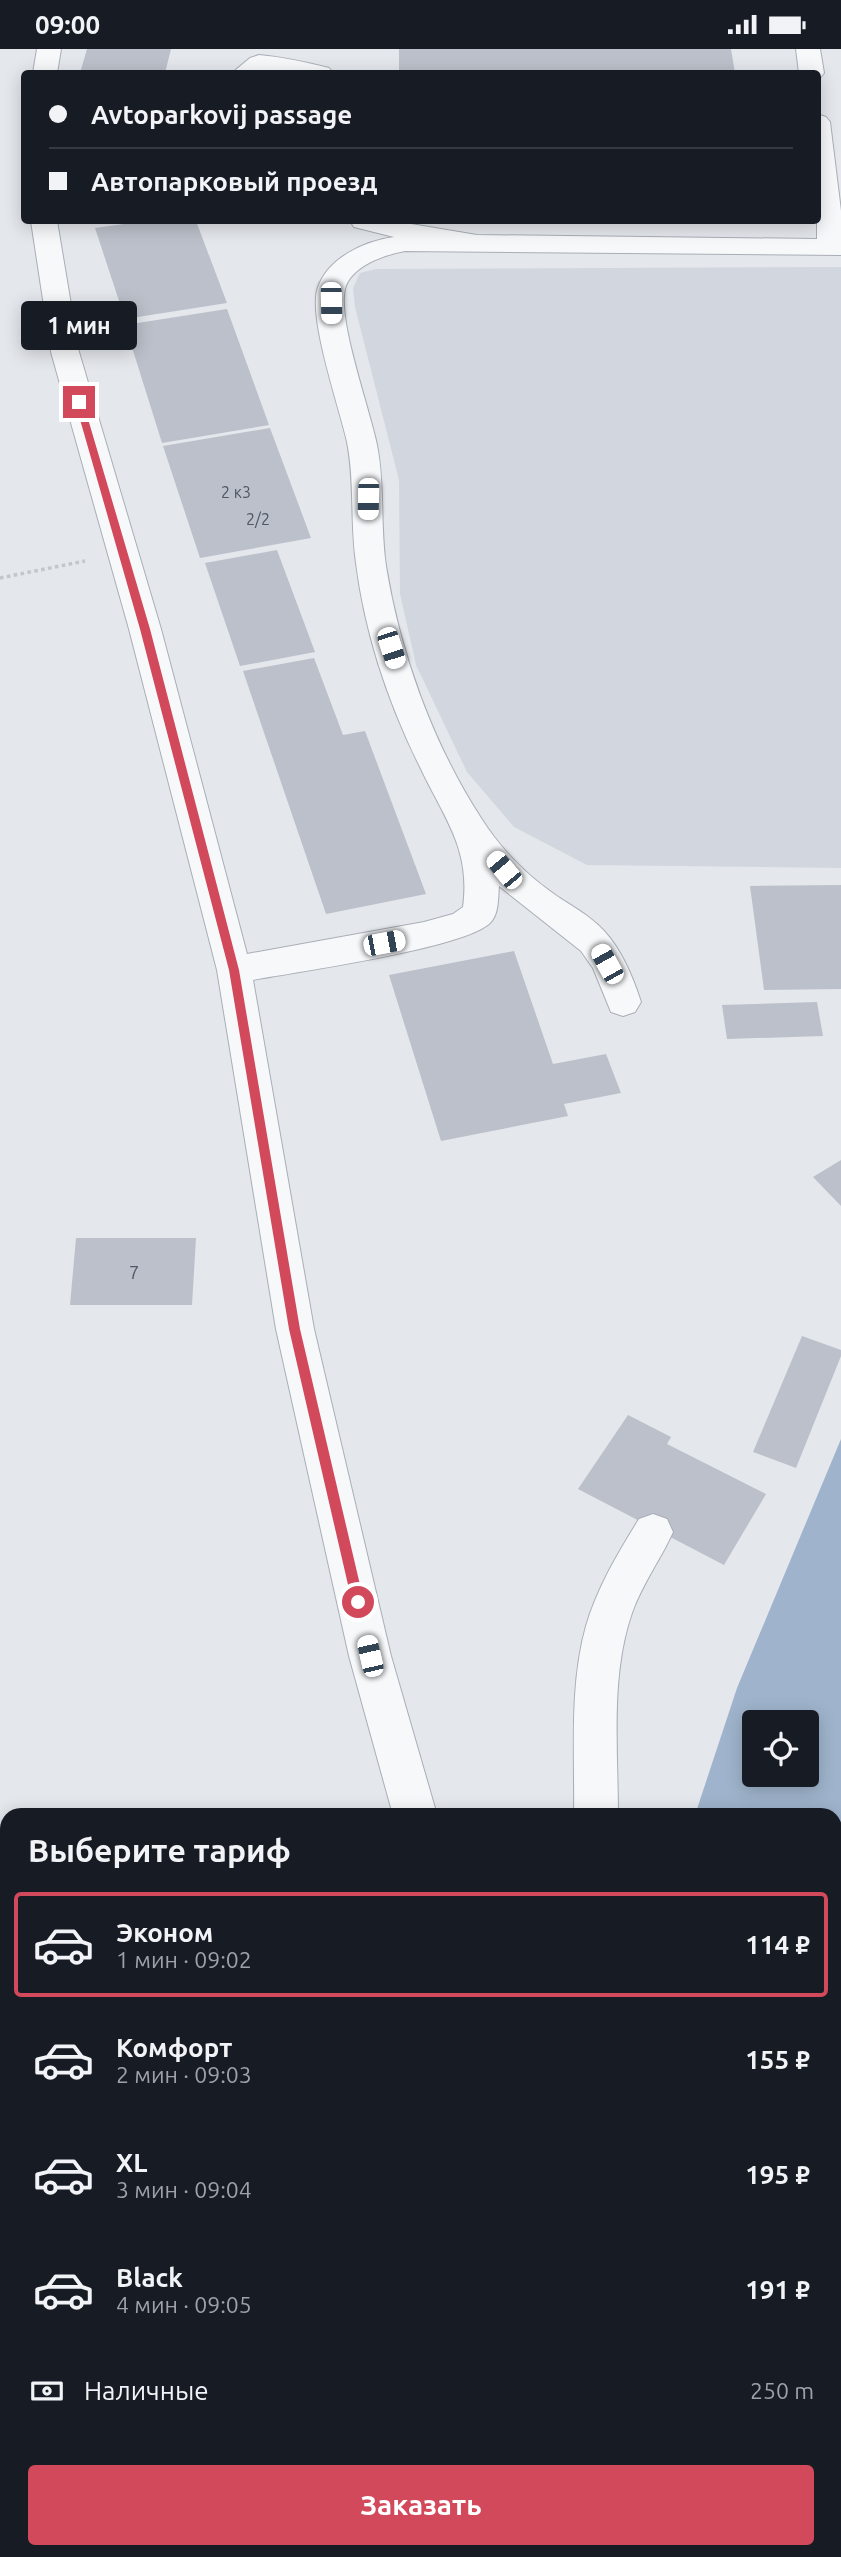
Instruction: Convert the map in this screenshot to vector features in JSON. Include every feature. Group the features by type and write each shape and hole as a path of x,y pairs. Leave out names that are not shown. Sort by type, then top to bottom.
{"street":[{"path":"46,70 49,49"},
{"path":"322,70 326,49"},
{"path":"808,49 811,70"},
{"path":"249,70 259,63 282,64 308,70"},
{"path":"623,1002 616,980 598,947 574,924 540,902 504,870 470,829 447,790 426,745 407,698 379,606 367,533 367,470 331,318 331,288 355,258 374,248 414,244 837,247 821,148"},
{"path":"44,224 65,352 145,629 234,970 295,1329 370,1656 413,1808"},
{"path":"374,224 477,243"},
{"path":"470,829 483,874 478,913"},
{"path":"234,970 424,935 464,924 478,913 540,902"},
{"path":"596,1808 599,1674 604,1638 617,1598 653,1532"}],"path":[{"path":"0,578 121,553"}],"shaded area":[{"path":"841,267 841,868 587,865 514,827 467,772 416,665 400,594 399,480 355,307 353,288 360,273 376,269"}],"water":[{"path":"841,1439 841,1808 697,1808 737,1688"}],"building":[{"path":"87,49 171,49 166,70 81,70"},
{"path":"399,49 731,49 734,70 399,70"},
{"path":"124,224 197,224 227,303 125,319 95,228"},
{"path":"227,309 269,425 162,443 125,325"},
{"path":"270,428 311,538 200,558 163,446"},
{"path":"277,550 315,652 240,666 205,563"},
{"path":"314,658 343,735 365,731 426,894 326,914 243,671"},
{"path":"841,885 841,989 764,990 750,886"},
{"path":"514,951 553,1064 606,1054 621,1093 564,1104 568,1116 441,1141 389,975"},
{"path":"817,1002 823,1036 727,1039 722,1005"},
{"path":"841,1160 841,1206 813,1177"},
{"path":"76,1238 196,1238 192,1305 70,1305"},
{"path":"802,1336 841,1350 841,1356 796,1468 753,1452"},
{"path":"628,1415 671,1437 667,1444 766,1494 724,1565 578,1489"}],"route":[{"path":"79,402 145,629 234,970 295,1329 358,1602"}]}
